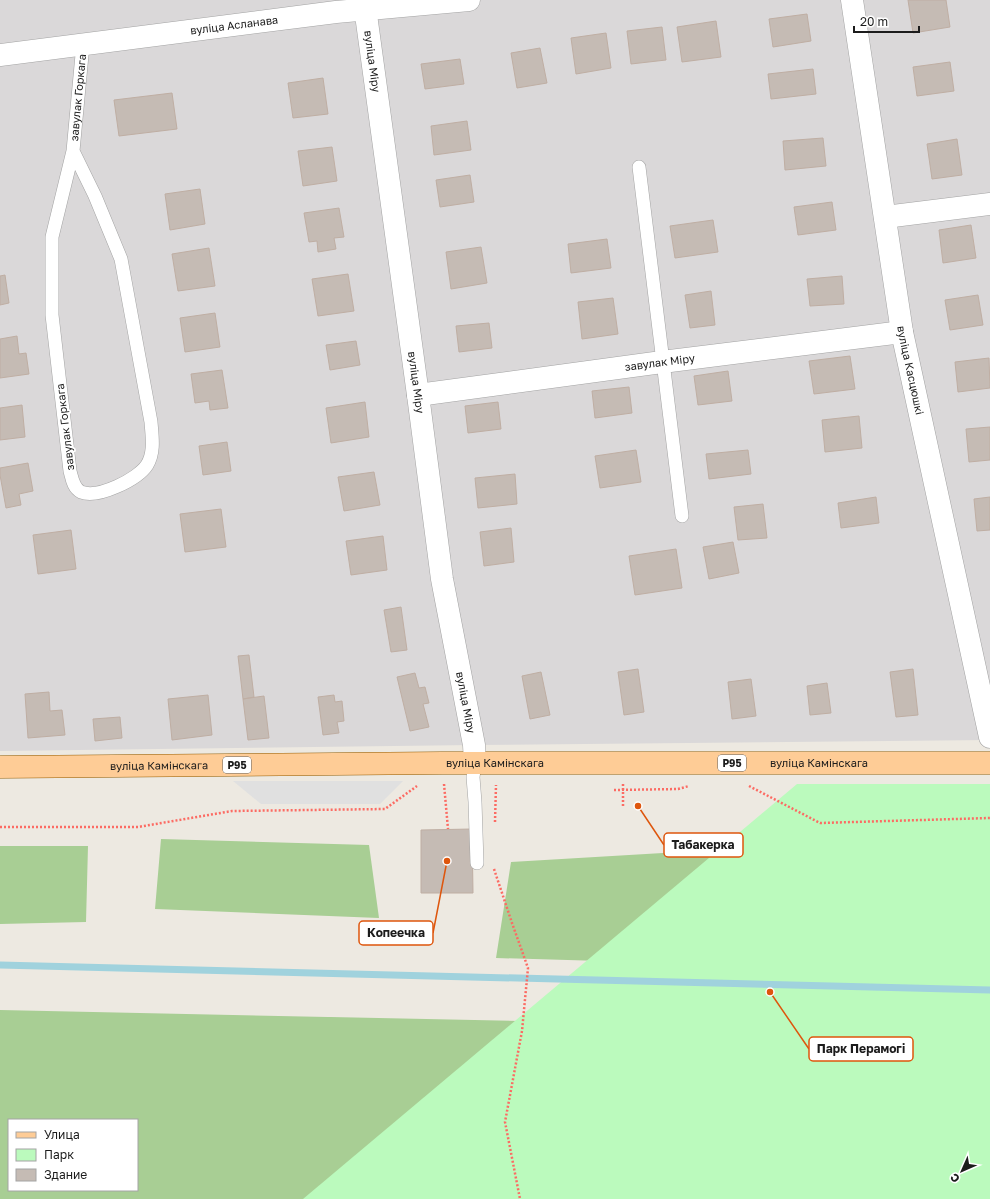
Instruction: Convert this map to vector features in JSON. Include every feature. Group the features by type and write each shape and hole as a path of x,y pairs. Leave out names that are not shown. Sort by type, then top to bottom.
{"main road":[{"name":"вуліца Камінскага","path":"0,767 475,763 990,763"}],"street":[{"name":"вуліца Асланава","path":"0,54 364,5 469,0"},
{"name":"вуліца Касцюшкі","path":"852,0 902,332 990,737"},
{"name":"вуліца Міру","path":"364,5 442,579 474,745 475,763"},
{"path":"885,217 990,204"},
{"name":"завулак Міру","path":"418,395 662,362 902,332"}],"lane":[{"name":"завулак Горкага","path":"72,151 95,196 121,259 151,429 152,449 147,465 135,477 107,491 92,493 81,492 73,484 70,471 52,315 52,237 72,151 83,44"},
{"path":"639,166 682,516"},
{"path":"475,763 473,777 477,863"}],"path":[{"path":"444,780 448,829"},
{"path":"0,827 138,827 232,811 385,809 423,782"},
{"path":"495,829 496,784"},
{"path":"747,785 820,823 990,818"},
{"path":"614,790 678,789 692,786"},
{"path":"493,866 528,968 522,1031 505,1122 520,1199"}],"shaded area":[{"path":"0,0 990,0 990,740 0,751"},
{"path":"233,781 403,781 380,804 261,804"}],"green space":[{"path":"797,784 990,784 990,1199 303,1199"},
{"path":"950,836 810,967 496,958 511,862"},
{"path":"161,839 369,845 379,918 155,909"},
{"path":"0,846 88,846 86,922 0,924"},
{"path":"0,1010 990,1031 381,1199 0,1199"}],"building":[{"path":"908,0 946,0 950,27 913,33"},
{"path":"807,14 811,41 773,47 769,19"},
{"path":"716,21 721,57 682,62 677,27"},
{"path":"662,27 666,60 631,64 627,31"},
{"path":"606,33 611,68 576,74 571,38"},
{"path":"540,48 547,83 517,88 511,53"},
{"path":"460,59 464,84 425,89 421,64"},
{"path":"950,62 954,91 917,96 913,67"},
{"path":"813,69 816,94 771,99 768,74"},
{"path":"323,78 328,114 293,118 288,83"},
{"path":"172,93 177,129 119,136 114,100"},
{"path":"467,121 471,150 434,155 431,126"},
{"path":"823,138 826,166 785,170 783,141"},
{"path":"957,139 962,175 932,179 927,144"},
{"path":"332,147 337,181 303,186 298,151"},
{"path":"470,175 474,202 440,207 436,180"},
{"path":"200,189 205,224 170,230 165,194"},
{"path":"832,202 836,230 798,235 794,207"},
{"path":"339,208 344,237 334,238 336,249 318,252 317,241 309,242 304,213"},
{"path":"713,220 718,252 675,258 670,226"},
{"path":"971,225 976,258 943,263 939,230"},
{"path":"607,239 611,268 571,273 568,244"},
{"path":"481,247 487,283 451,289 446,252"},
{"path":"209,248 215,286 178,291 172,254"},
{"path":"348,274 354,311 318,316 312,279"},
{"path":"5,275 9,303 0,305 0,276"},
{"path":"842,276 844,304 810,306 807,279"},
{"path":"711,291 715,325 690,328 685,295"},
{"path":"978,295 983,325 950,330 945,300"},
{"path":"613,298 618,334 582,339 578,302"},
{"path":"215,313 220,347 185,352 180,318"},
{"path":"489,323 492,348 459,352 456,326"},
{"path":"17,336 19,354 26,353 29,374 0,378 0,339"},
{"path":"356,341 360,365 330,370 326,345"},
{"path":"850,356 855,389 814,394 809,361"},
{"path":"989,358 990,388 958,392 955,362"},
{"path":"222,370 228,408 210,410 209,401 195,403 191,374"},
{"path":"728,371 732,401 698,405 694,376"},
{"path":"629,387 632,413 595,418 592,391"},
{"path":"365,402 369,437 331,443 326,408"},
{"path":"498,402 501,429 468,433 465,406"},
{"path":"22,405 25,437 0,440 0,408"},
{"path":"859,416 862,448 825,452 822,420"},
{"path":"990,427 990,460 969,462 966,429"},
{"path":"227,442 231,471 203,475 199,446"},
{"path":"636,450 641,482 600,488 595,456"},
{"path":"748,450 751,474 709,479 706,454"},
{"path":"28,463 33,491 19,494 21,505 6,508 0,468"},
{"path":"374,472 380,505 344,511 338,477"},
{"path":"515,474 517,504 478,508 475,478"},
{"path":"876,497 879,523 841,528 838,503"},
{"path":"990,497 990,530 977,531 974,499"},
{"path":"763,504 767,538 738,540 734,507"},
{"path":"221,509 226,547 185,552 180,514"},
{"path":"511,528 514,562 484,566 480,532"},
{"path":"71,530 76,569 38,574 33,535"},
{"path":"383,536 387,570 351,575 346,541"},
{"path":"733,542 739,573 709,579 703,547"},
{"path":"676,549 682,588 635,595 629,556"},
{"path":"401,607 407,650 391,652 384,610"},
{"path":"249,655 254,697 243,699 238,656"},
{"path":"638,669 644,712 624,715 618,672"},
{"path":"913,669 918,715 896,717 890,672"},
{"path":"541,672 550,715 530,719 522,676"},
{"path":"415,673 419,688 425,687 429,703 423,704 429,727 410,731 397,677"},
{"path":"751,679 756,716 732,719 728,682"},
{"path":"827,683 831,713 810,715 807,686"},
{"path":"49,692 50,711 62,710 65,735 28,738 25,694"},
{"path":"208,695 212,735 172,740 168,699"},
{"path":"334,695 335,702 342,701 344,721 337,722 339,733 323,735 318,697"},
{"path":"264,696 269,738 248,740 243,699"},
{"path":"120,717 122,738 95,741 93,719"},
{"path":"472,829 473,893 421,893 421,830"}],"waterway":[{"path":"0,965 990,990"}],"place":[{"name":"Табакерка","path":"638,806"},
{"name":"Копеечка","path":"447,861"},
{"name":"Парк Перамогі","path":"770,992"}]}
